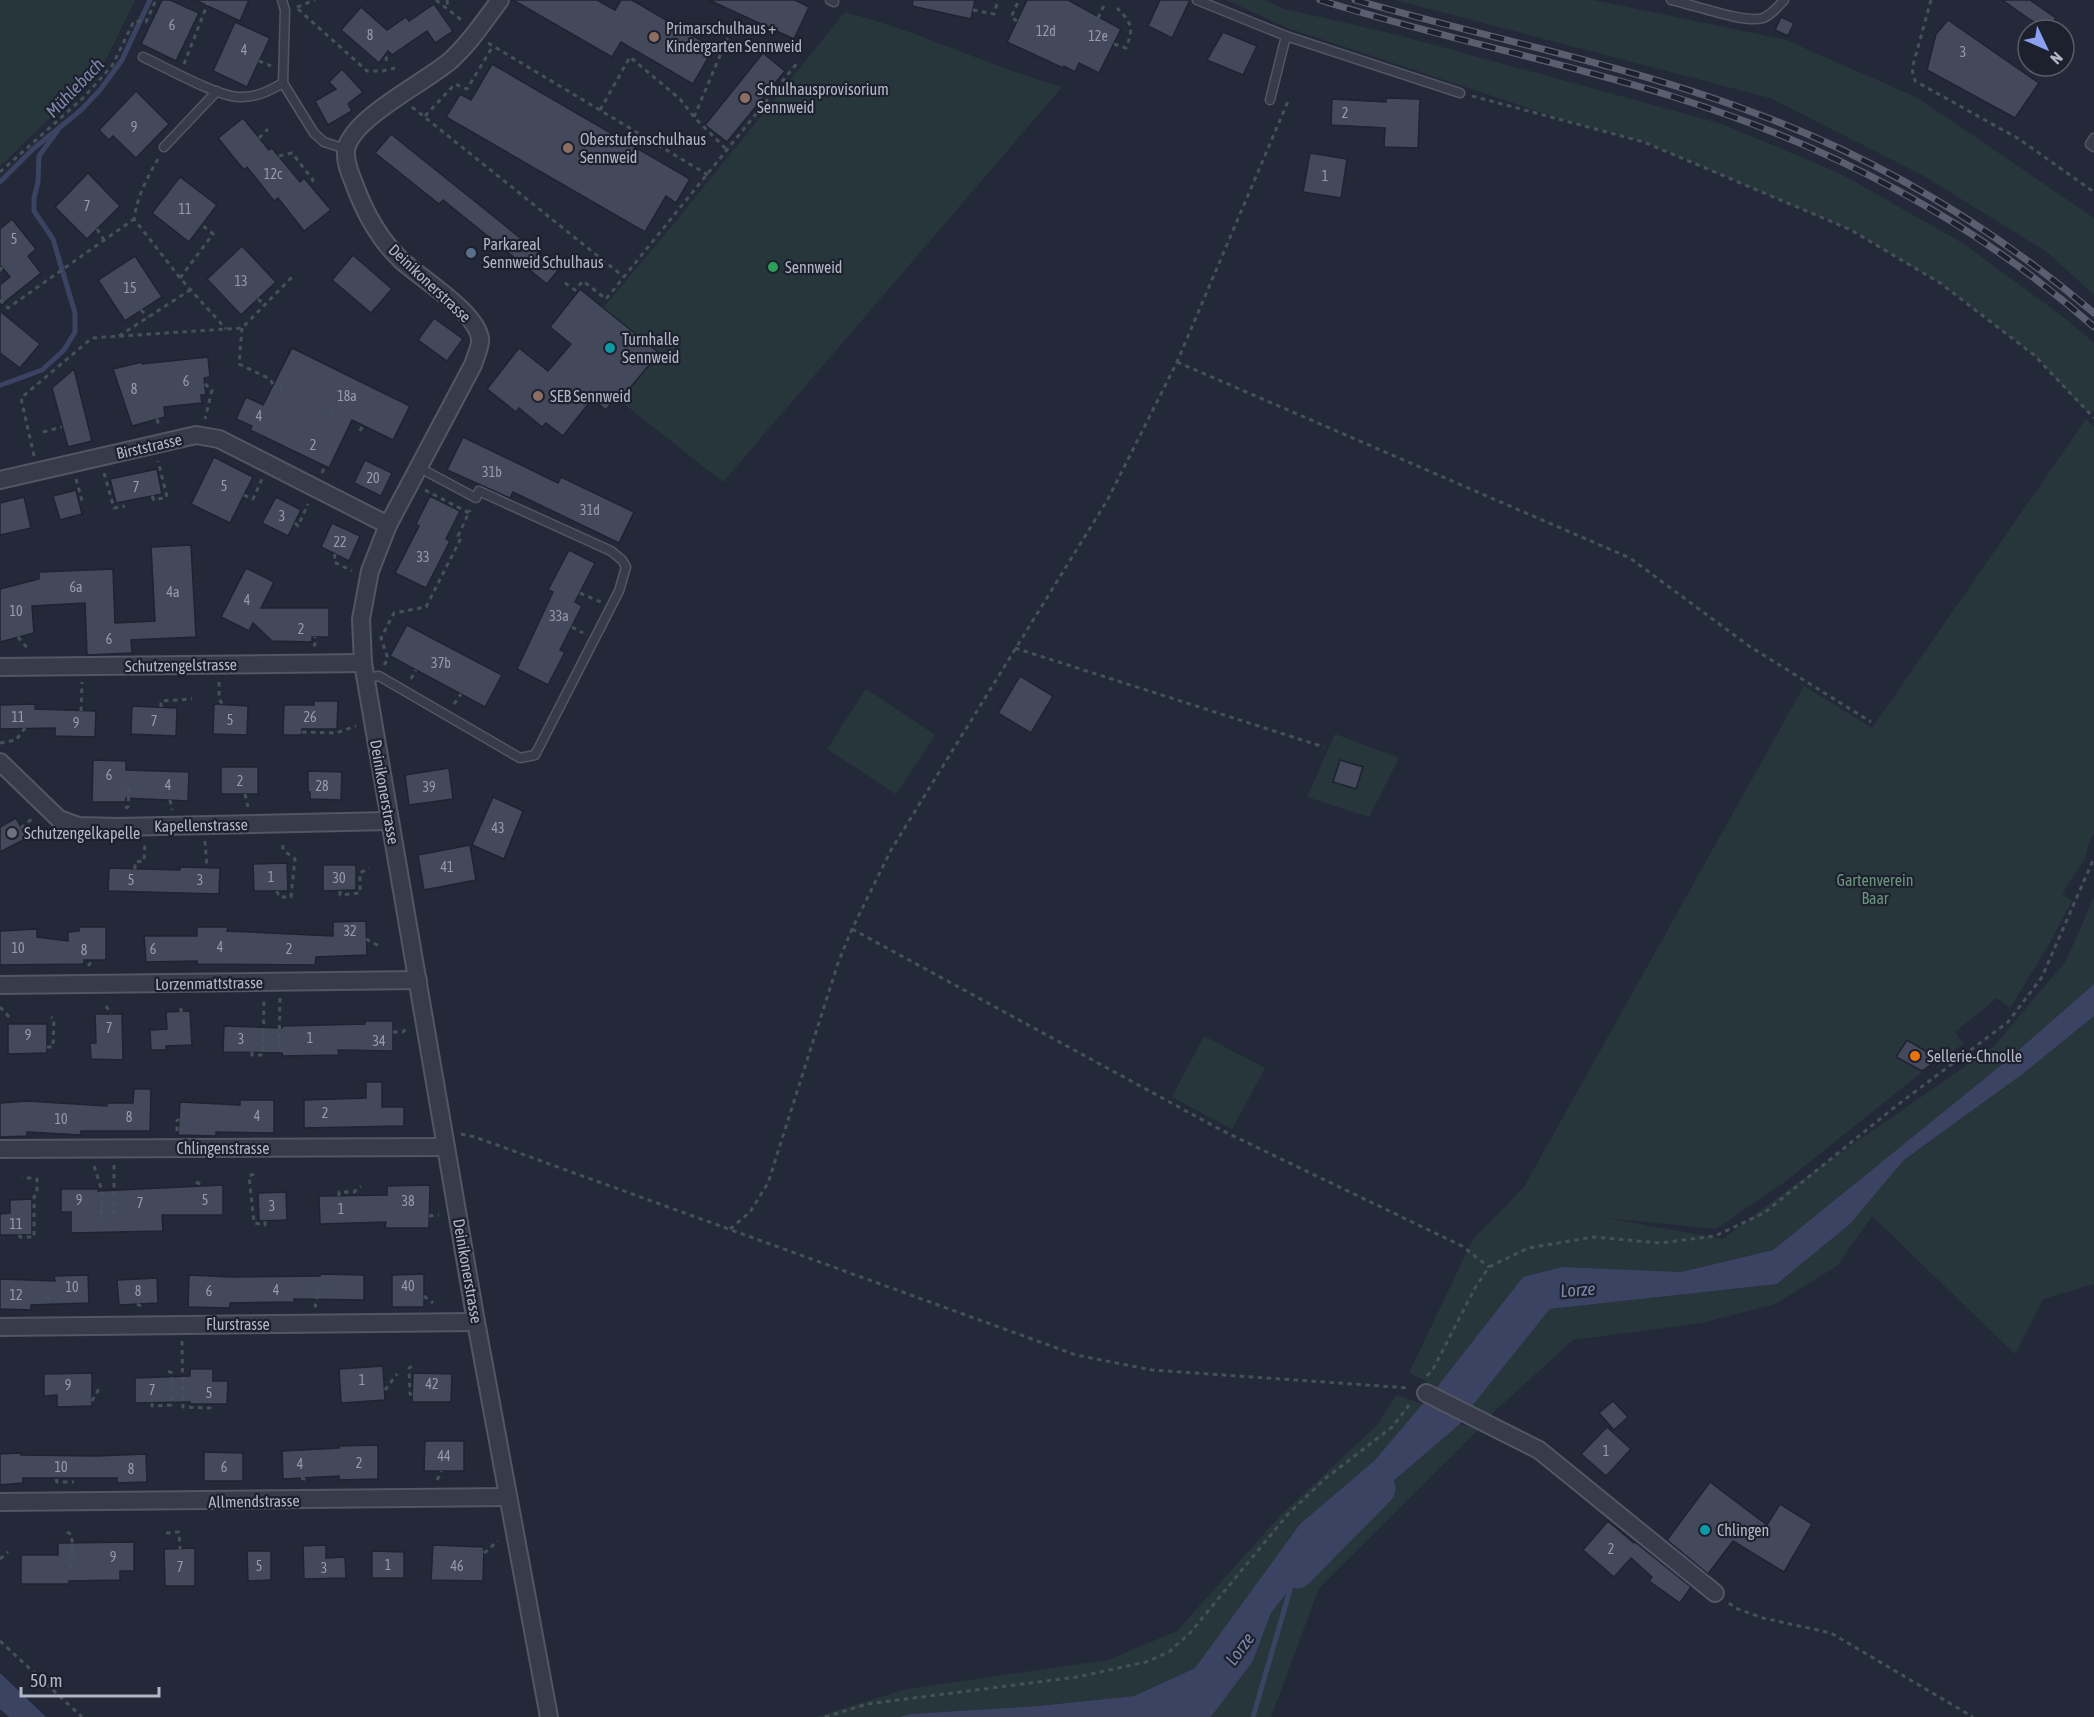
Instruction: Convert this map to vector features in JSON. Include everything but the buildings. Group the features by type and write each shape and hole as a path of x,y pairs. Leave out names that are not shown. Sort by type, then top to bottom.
{"street":[{"path":"346,149 357,131 373,114 451,60 500,0"},
{"name":"Deinikonerstrasse","path":"346,149 347,166 360,198 379,234 400,259 473,320 481,340 473,365 388,525 370,571 361,619 389,821 476,1322 549,1717"},
{"name":"Birststrasse","path":"0,480 196,435 219,439 388,525"},
{"name":"Schutzengelstrasse","path":"0,667 369,672"},
{"name":"Kapellenstrasse","path":"0,762 58,819 78,826 389,821"},
{"name":"Lorzenmattstrasse","path":"0,986 418,980"},
{"name":"Chlingenstrasse","path":"0,1149 446,1147"},
{"name":"Flurstrasse","path":"0,1327 476,1322"},
{"path":"1421,1391 1539,1450 1715,1593"},
{"name":"Allmendstrasse","path":"0,1502 508,1497"}],"lane":[{"path":"282,0 285,10 283,83 314,133 324,142 346,149"},
{"path":"1197,0 1286,36 1460,93"},
{"path":"1673,0 1745,18 1762,18 1776,9 1784,0"},
{"path":"1270,100 1286,36"},
{"path":"143,57 217,91 238,97 263,94 283,83"},
{"path":"164,147 217,91"},
{"path":"2094,138 2090,144 2094,147"},
{"path":"369,672 520,758 535,755 618,591 626,567 622,560 611,551 479,491 476,498 418,467"}],"path":[{"path":"0,172 83,98 112,66 134,21 146,22 156,0"},
{"path":"183,64 209,0"},
{"path":"315,0 296,8 367,71 395,68"},
{"path":"436,0 470,27"},
{"path":"447,0 448,9"},
{"path":"973,10 994,14 998,0"},
{"path":"1017,21 1011,17 1019,0"},
{"path":"1931,0 1912,69 1915,81 2019,139 2094,192"},
{"path":"1098,18 1104,3"},
{"path":"1114,44 1126,48 1132,34 1128,18 1117,8"},
{"path":"694,117 733,25"},
{"path":"188,37 193,39"},
{"path":"486,41 708,175"},
{"path":"424,116 455,84 467,89 493,46"},
{"path":"387,53 387,61"},
{"path":"600,110 630,57 680,99 694,117 727,150"},
{"path":"565,283 575,291 583,281 606,299 798,62"},
{"path":"1460,93 1644,142 1851,230 1940,283 2034,355 2094,418"},
{"path":"399,96 624,277"},
{"path":"730,1229 750,1212 768,1183 838,963 891,850 1108,499 1177,362 1289,99"},
{"path":"259,138 268,129"},
{"path":"164,147 144,184 136,204 134,219 190,290 226,329"},
{"path":"279,156 292,153 313,180 309,184"},
{"path":"0,300 8,308 134,219"},
{"path":"180,278 213,234 202,225"},
{"path":"97,229 104,240"},
{"path":"275,388 270,379 238,364 242,328 294,275"},
{"path":"117,337 190,290"},
{"path":"258,299 264,305"},
{"path":"141,310 148,316"},
{"path":"35,462 21,398 92,338 242,328"},
{"path":"1177,362 1630,558 1749,646 1871,722"},
{"path":"205,384 212,390 208,407"},
{"path":"280,391 283,386"},
{"path":"330,415 333,410"},
{"path":"360,431 363,425"},
{"path":"43,432 62,427"},
{"path":"152,496 154,500 167,497 154,445"},
{"path":"100,457 114,508 125,506"},
{"path":"244,495 253,499 269,464"},
{"path":"410,483 469,513"},
{"path":"295,523 298,526 315,487"},
{"path":"79,502 82,501 80,495"},
{"path":"369,672 388,659 381,638 394,613 426,607 461,538 458,536 476,498"},
{"path":"335,554 334,562 356,573"},
{"path":"579,593 586,596"},
{"path":"572,627 577,630"},
{"path":"18,637 32,654"},
{"path":"311,645 315,645 315,637"},
{"path":"1016,648 1324,747"},
{"path":"412,675 416,670"},
{"path":"81,711 82,674"},
{"path":"220,674 219,699 223,705"},
{"path":"456,700 461,694"},
{"path":"161,707 160,701 192,699"},
{"path":"302,732 336,733 359,725"},
{"path":"0,743 16,740 25,728"},
{"path":"117,810 128,807 129,790 126,789"},
{"path":"245,794 249,812"},
{"path":"21,828 36,815"},
{"path":"204,833 207,868"},
{"path":"277,891 279,897 291,897 295,859 283,850 283,833"},
{"path":"135,869 135,862 144,861 145,834"},
{"path":"825,1717 867,1704 1077,1677 1146,1662 1169,1652 1190,1633 1288,1514 1326,1478 1392,1427 1421,1391 1474,1288 1489,1267 1528,1248 1594,1237 1660,1243 1714,1236 1764,1213 1896,1106 2008,1022 2042,977 2094,858"},
{"path":"340,891 340,895 360,893 360,873 369,868"},
{"path":"852,929 1221,1130 1462,1246 1489,1267"},
{"path":"366,939 379,946"},
{"path":"87,967 93,960"},
{"path":"252,1052 252,1055 263,1055 264,993"},
{"path":"280,993 279,1050 282,1051"},
{"path":"106,1006 111,1014"},
{"path":"0,1007 11,1019"},
{"path":"47,1047 53,1047 54,1018 51,1017"},
{"path":"393,1032 403,1032 406,1028"},
{"path":"177,1135 179,1119"},
{"path":"444,1130 475,1137 1076,1355 1152,1370 1421,1391"},
{"path":"114,1161 114,1214 118,1215"},
{"path":"92,1162 102,1191 101,1218 98,1219"},
{"path":"254,1174 249,1176 254,1223 265,1225 265,1221"},
{"path":"20,1235 20,1237 33,1237 34,1197 37,1193 37,1179 22,1178"},
{"path":"196,1182 203,1185"},
{"path":"339,1196 339,1192 354,1192 361,1186"},
{"path":"429,1216 439,1215"},
{"path":"424,1296 433,1303"},
{"path":"45,1298 55,1298"},
{"path":"182,1336 183,1407 210,1408 211,1404"},
{"path":"412,1395 410,1394 409,1368 416,1364"},
{"path":"152,1403 152,1406 171,1405 172,1373 164,1369"},
{"path":"385,1390 397,1374"},
{"path":"92,1401 100,1388"},
{"path":"436,1481 442,1471"},
{"path":"301,1478 310,1481"},
{"path":"67,1532 72,1535 72,1566 69,1566"},
{"path":"166,1533 179,1532 180,1549"},
{"path":"484,1553 498,1541"},
{"path":"0,1559 8,1552"},
{"path":"1715,1593 1735,1608 1763,1618 1831,1633 1973,1717"},
{"path":"0,1641 82,1717"}],"green space":[{"path":"0,0 135,0 102,68 0,166"},
{"path":"1226,0 1264,0 1285,9 1398,35 1722,124 1839,173 1964,244 2066,319 2094,343 2094,412 2086,411 2034,355 1940,283 1851,230 1645,142 1564,120 1285,27"},
{"path":"1395,0 1594,0 1786,40 1918,98 2094,218 2094,295 2047,252 1924,176 1770,98"},
{"name":"Sennweid","path":"845,12 900,29 1034,79 1062,87 723,482 624,404 631,395 627,392 658,353 603,308"},
{"name":"Gartenverein Baar","path":"2086,419 2094,427 2094,833 2085,858 2062,894 2072,901 2049,944 2010,1008 1997,998 1955,1032 1963,1044 1917,1076 1786,1181 1716,1229 1607,1218 1723,1239 1790,1188 1993,1047 2066,961 2094,897 2094,984 2005,1062 1773,1250 1681,1272 1562,1267 1523,1277 1437,1387 1409,1373 1473,1239 1524,1187 1804,686 1872,728"},
{"path":"866,689 935,735 896,794 827,749"},
{"path":"1335,734 1399,758 1369,817 1307,797"},
{"path":"2094,1016 2094,1284 2043,1299 2015,1354 1872,1216 1837,1266 1775,1304 1702,1323 1573,1340 1487,1418 1472,1406 1550,1309 1777,1284 1850,1224 1904,1160 2024,1073"},
{"path":"1204,1036 1265,1068 1232,1129 1172,1097"},
{"path":"1396,1395 1423,1404 1375,1460 1300,1524 1195,1668 1134,1696 1038,1706 911,1714 899,1717 816,1717 907,1689 1108,1660 1177,1631 1281,1515 1378,1424"},
{"path":"1460,1424 1479,1429 1319,1588 1271,1717 1211,1717 1253,1661 1271,1613 1336,1530"}],"water":[{"path":"2094,984 2094,1016 2024,1073 1904,1160 1850,1224 1777,1284 1550,1309 1460,1424 1336,1530 1271,1613 1253,1661 1211,1717 899,1717 910,1714 1038,1706 1134,1696 1195,1668 1300,1524 1375,1460 1437,1387 1523,1277 1562,1267 1681,1272 1773,1250 2005,1062"},
{"path":"0,1673 46,1717 9,1717 0,1709"}],"waterway":[{"name":"Mühlebach","path":"0,182 33,149 80,111 100,90 122,60 150,0"},
{"path":"1,385 42,370 64,350 75,332 75,313 53,239 34,211 39,156 58,130"},
{"name":"Lorze","path":"1297,1572 1379,1489"},
{"path":"1253,1717 1292,1583"}],"railway":[{"path":"1320,0 1407,26 1627,83 1729,115 1785,137 1895,189 1947,219 1998,252 2094,327"},
{"path":"1355,0 1605,65 1703,95 1799,130 1889,173 1974,224 2015,252 2094,313"}],"place":[{"name":"Primarschulhaus + Kindergarten Sennweid","path":"654,37"},
{"name":"Schulhausprovisorium Sennweid","path":"745,98"},
{"name":"Oberstufenschulhaus Sennweid","path":"568,148"},
{"name":"Parkareal Sennweid Schulhaus","path":"471,253"},
{"name":"Sennweid","path":"773,267"},
{"name":"Turnhalle Sennweid","path":"610,348"},
{"name":"SEB Sennweid","path":"538,396"},
{"name":"Schutzengelkapelle","path":"12,833"},
{"name":"Sellerie-Chnolle","path":"1915,1056"},
{"name":"Chlingen","path":"1705,1530"}]}
